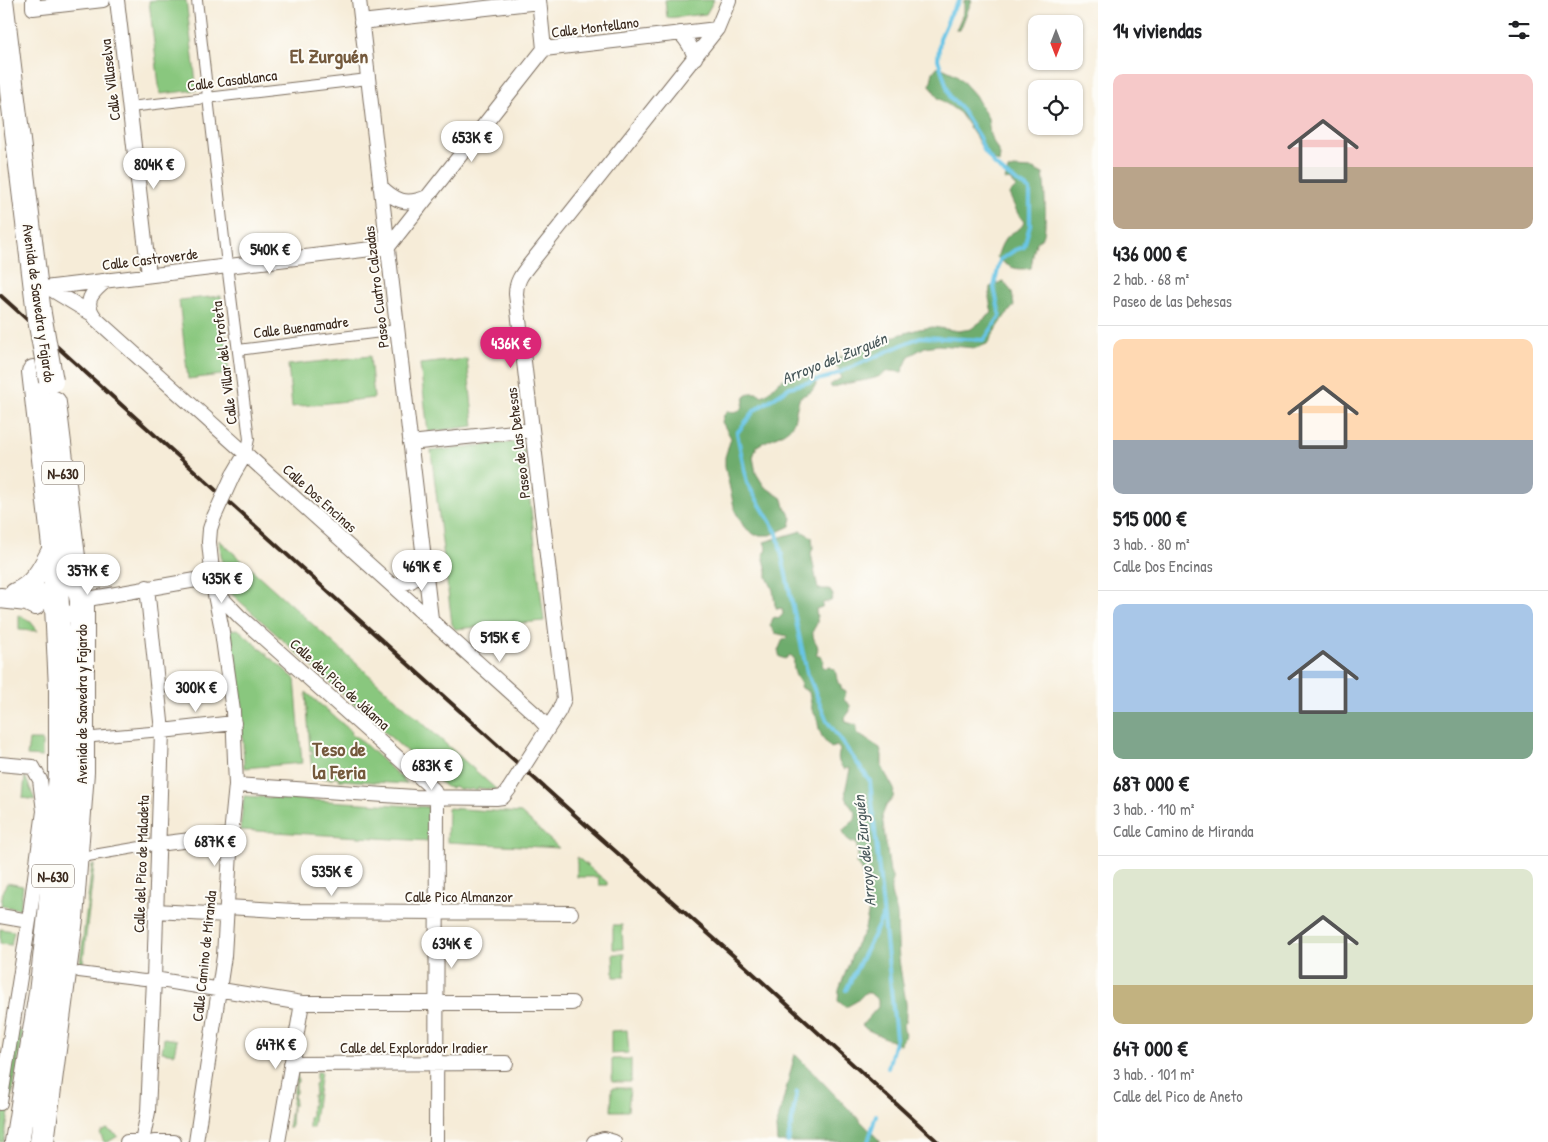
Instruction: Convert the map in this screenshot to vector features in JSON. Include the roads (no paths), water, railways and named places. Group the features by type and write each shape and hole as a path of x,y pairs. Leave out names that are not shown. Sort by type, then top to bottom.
{"highway":[{"name":"Avenida de Saavedra y Fajardo","path":"1,0 43,288 33,312"},
{"name":"Avenida de Saavedra y Fajardo","path":"0,47 33,312 74,565 82,600 82,772 76,858 67,951 42,1142"},
{"name":"Avenida de Saavedra y Fajardo","path":"17,1142 37,1020 50,915 61,774 60,658 47,607 54,546 43,377"}],"main road":[{"path":"20,591 39,575 54,546"},
{"path":"47,607 66,598 72,589 74,565"},
{"path":"0,598 20,591 35,590 46,596 47,607"},
{"path":"0,598 26,601 47,607 69,618 82,649"},
{"path":"47,607 82,600"}],"street":[{"path":"33,4 103,0"},
{"name":"Calle Villaselva","path":"117,0 149,275"},
{"name":"Calle Villar del Profeta","path":"197,0 249,439 246,453"},
{"name":"Paseo Cuatro Calzadas","path":"359,0 431,619"},
{"name":"Paseo de las Dehesas","path":"437,797 503,797 510,789 559,711 564,699 516,294 518,280 717,29 729,0"},
{"path":"361,22 539,1 544,49 388,247"},
{"name":"Calle Montellano","path":"544,49 717,29"},
{"path":"680,33 687,40 695,58"},
{"name":"Calle Casablanca","path":"130,107 368,79"},
{"path":"380,186 394,198 404,202 416,202 427,197"},
{"name":"Calle Castroverde","path":"43,288 388,247"},
{"path":"92,314 89,302 92,293 107,280"},
{"name":"Calle Dos Encinas","path":"43,288 92,314 431,619 548,728"},
{"name":"Calle Buenamadre","path":"238,350 397,330"},
{"path":"410,443 532,430"},
{"name":"Calle Camino de Miranda","path":"196,1142 224,956 231,835 236,786 234,724 222,625 213,584 209,542 210,529 214,517 233,475 246,453"},
{"path":"394,586 411,582 425,571"},
{"path":"82,600 147,587 213,584"},
{"name":"Calle del Pico de Jálama","path":"213,584 240,617 419,776 433,789 437,797"},
{"name":"Calle del Pico de Maladeta","path":"140,1142 148,1112 162,731 147,587"},
{"path":"222,625 227,618 240,617"},
{"path":"82,738 234,724"},
{"path":"0,764 33,767 40,780 44,811 29,921 4,1055 0,1103"},
{"path":"414,796 419,776"},
{"path":"236,786 437,797 436,1142"},
{"path":"76,858 158,844 231,835"},
{"name":"Calle Pico Almanzor","path":"156,911 571,913"},
{"path":"0,916 29,921"},
{"path":"79,972 144,980 154,979 302,1003 572,1003"},
{"path":"278,1142 302,1003"},
{"name":"Calle del Explorador Iradier","path":"291,1064 506,1063"},
{"path":"45,1116 54,1142"},
{"path":"590,1142 604,1139 614,1142"},
{"path":"127,1142 140,1142"},
{"path":"154,1142 174,1142"}],"waterway":[{"name":"Arroyo del Zurguén","path":"888,1068 896,1038 870,781 827,721 807,672 777,533 747,483 737,433 755,410 790,387 829,377 920,337 984,340 1000,316 994,287 1000,260 1015,250 1024,247 1030,225 1030,190 995,165 984,150 979,137 960,107 950,97 938,59 940,38 951,13 960,0"},
{"path":"846,990 883,916"},
{"path":"788,1142 797,1092"},
{"name":"Arroyo del Zurguén","path":"868,1142 876,1115"}],"railway":[{"path":"0,295 938,1142"}],"district":[{"name":"El Zurguén","path":"329,55"},
{"name":"Teso de la Feria","path":"339,760"}]}
